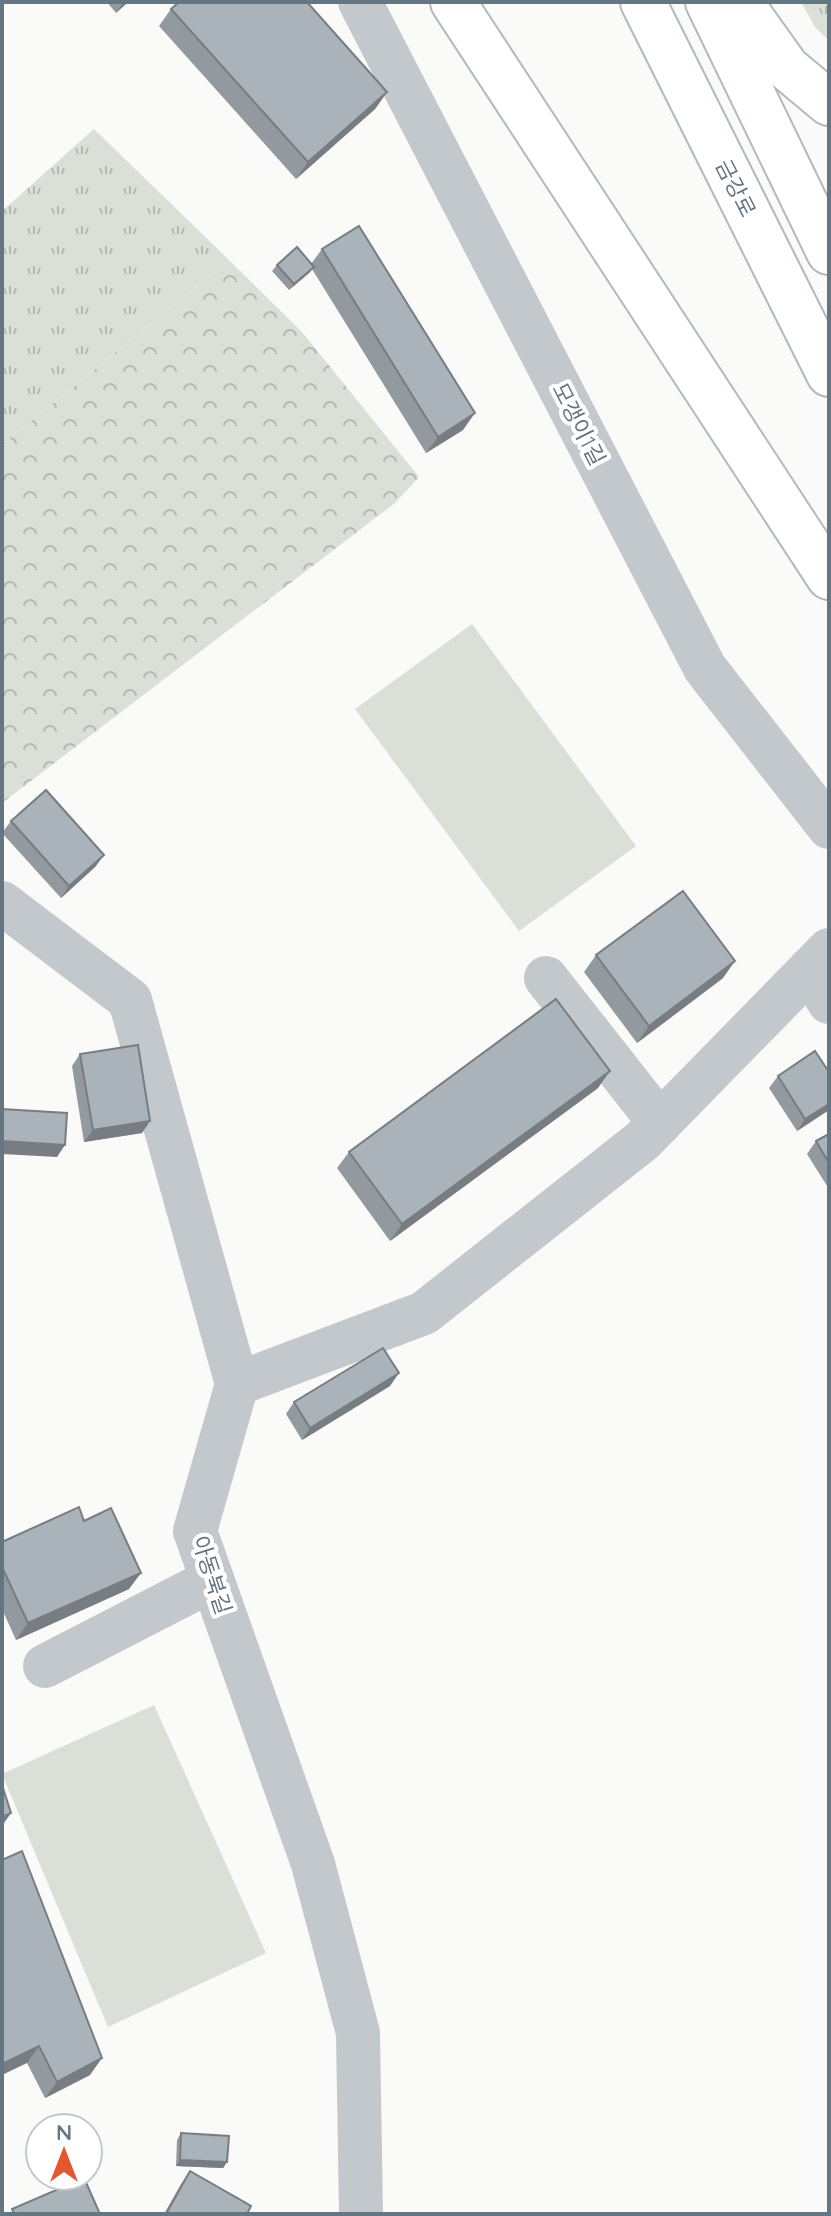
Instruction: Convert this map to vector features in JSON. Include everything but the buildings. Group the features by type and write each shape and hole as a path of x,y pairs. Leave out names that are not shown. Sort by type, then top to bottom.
{"highway":[{"path":"453,2 829,577"},
{"name":"금강로","path":"643,2 829,374"},
{"path":"708,2 829,252"},
{"path":"740,2 787,68 829,103"}],"street":[{"name":"모갱이1길","path":"360,2 705,668 829,827"},
{"path":"2,903 130,1000 237,1384 424,1313 642,1141 823,974"},
{"path":"546,978 660,1123"},
{"name":"아동북길","path":"237,1384 195,1531 313,1864 358,2033 361,2214"},
{"path":"45,1666 212,1580"}],"green space":[{"path":"801,2 829,2 829,41 815,27"},
{"path":"94,129 229,260 2,445 2,211"},
{"path":"229,260 302,332 419,477 395,503 2,803 2,445"},
{"path":"472,624 636,846 519,931 355,709"},
{"path":"154,1705 266,1953 108,2027 2,1774"}]}
